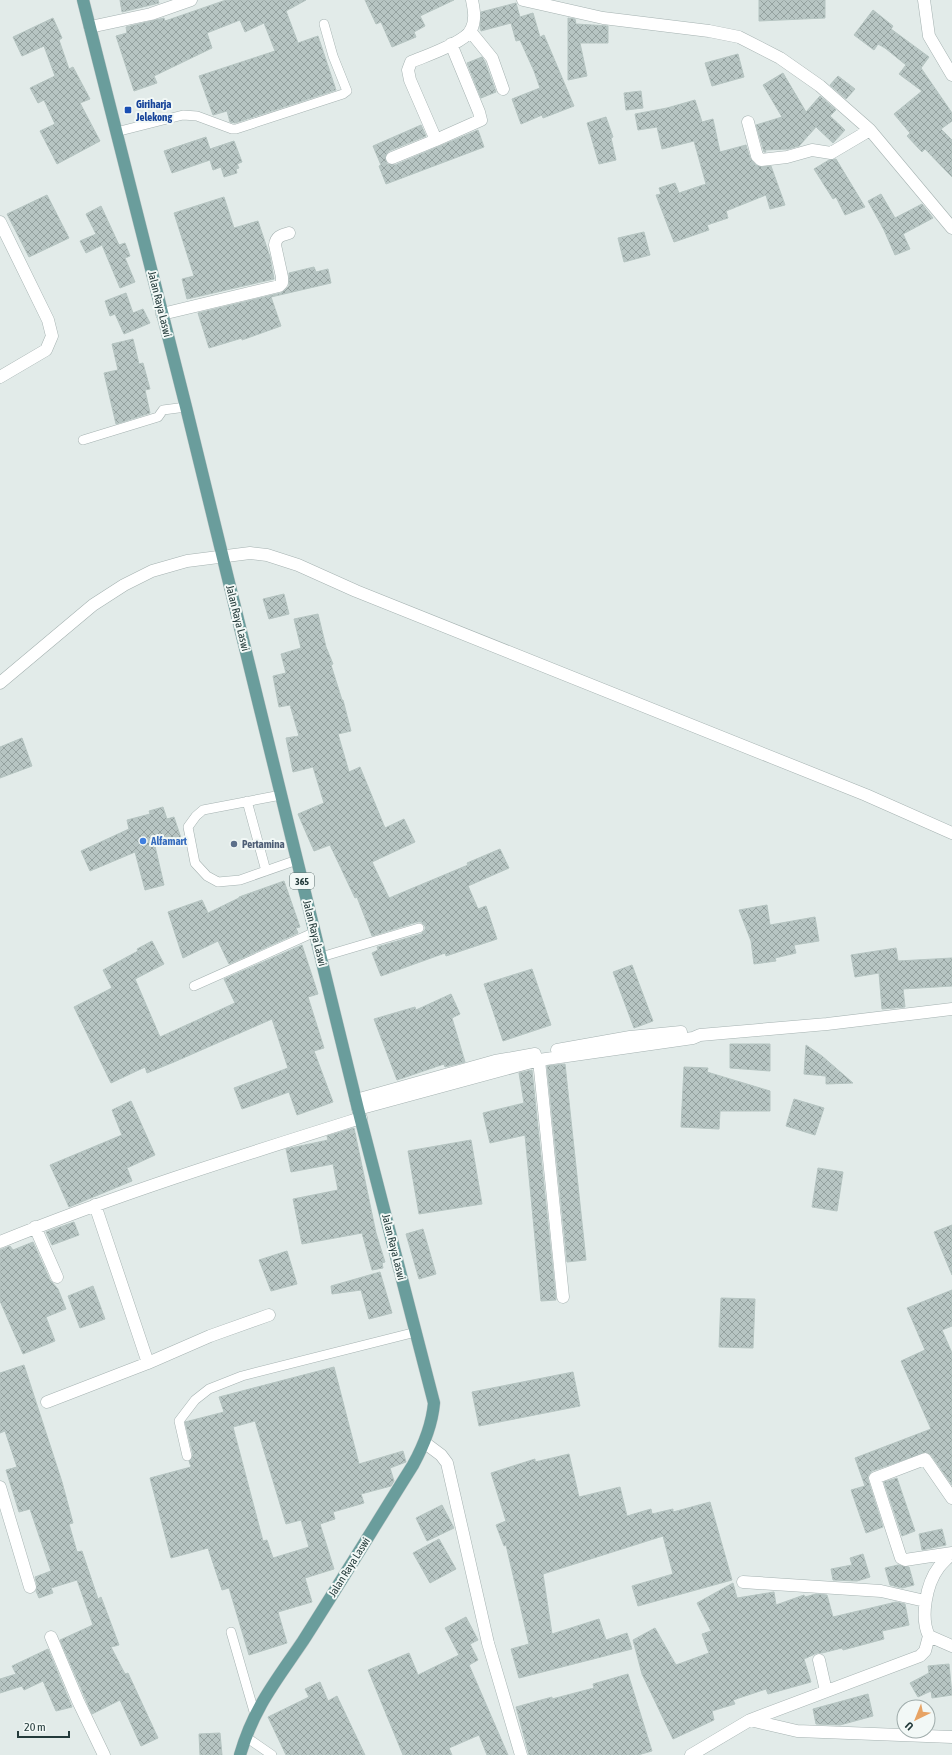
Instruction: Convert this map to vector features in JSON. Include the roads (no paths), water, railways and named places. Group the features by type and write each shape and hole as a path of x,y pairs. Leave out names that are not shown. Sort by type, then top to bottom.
{"main road":[{"name":"Jalan Raya Laswi","path":"83,0 223,556 358,1109 434,1403 433,1414 425,1444 303,1640 275,1680 255,1715 240,1755"}],"street":[{"path":"90,27 152,14 191,0"},
{"path":"436,140 410,80 408,70 411,62 451,44 462,38 470,31 475,16 472,0"},
{"path":"523,0 603,18 709,31 739,37 780,58 820,86 870,130 952,228"},
{"path":"924,0 930,36 952,75"},
{"path":"470,31 492,58 503,89"},
{"path":"392,158 480,121 481,118 451,44"},
{"path":"748,122 757,156 761,160 787,157 812,150 831,153 870,130"},
{"path":"0,222 48,320 52,336 46,350 0,377"},
{"path":"162,314 279,286 282,283 282,277 275,245 279,236 289,233"},
{"path":"0,683 93,605 124,585 152,571 187,561 250,553 267,555 298,565 356,591 866,795 952,833"},
{"path":"0,1242 35,1227 358,1109 535,1058 685,1040 700,1035 827,1024 952,1008"},
{"path":"535,1058 563,1297"},
{"path":"95,1205 148,1362"},
{"path":"35,1227 57,1277"},
{"path":"47,1402 210,1336 269,1315"},
{"path":"425,1444 445,1460 488,1643 521,1755"},
{"path":"952,1498 925,1460 875,1478 901,1558 905,1560 952,1553"},
{"path":"0,1487 30,1587"},
{"path":"952,1553 938,1568 925,1601 925,1628 929,1636 952,1646"},
{"path":"744,1582 881,1591 925,1601"},
{"path":"691,1755 750,1720 920,1656 925,1651 929,1636"},
{"path":"51,1637 78,1701 104,1755"},
{"path":"820,1660 826,1691"},
{"path":"750,1720 797,1731 952,1737"}],"lane":[{"path":"116,132 184,115 197,116 232,129 236,129 347,92 333,56 324,24"},
{"path":"84,440 158,416 163,410 186,407"},
{"path":"281,795 203,810 196,816 188,827 195,863 207,876 218,882 240,880 297,860"},
{"path":"247,801 266,871"},
{"path":"321,957 419,928"},
{"path":"194,986 315,932"},
{"path":"187,1456 179,1421 195,1400 209,1390 242,1376 416,1332"},
{"path":"231,1632 255,1715"},
{"path":"246,1737 272,1755"}],"place":[{"name":"Giriharja Jelekong","path":"128,110"},
{"name":"Alfamart","path":"143,841"},
{"name":"Pertamina","path":"234,844"}]}
